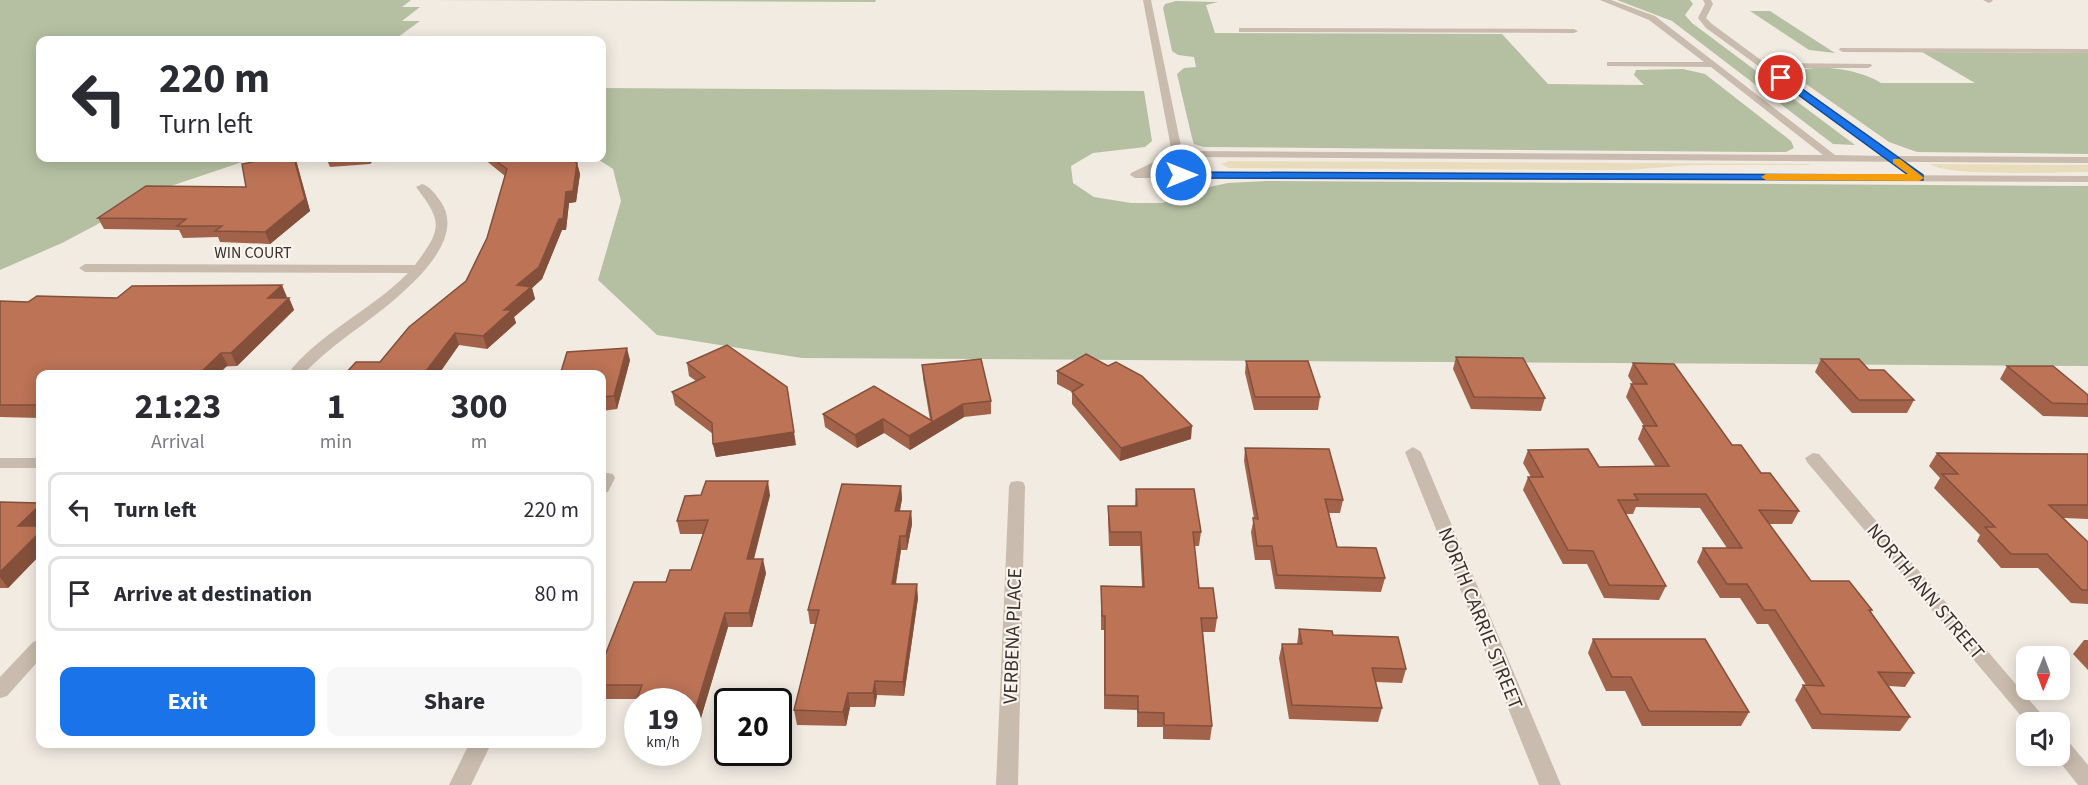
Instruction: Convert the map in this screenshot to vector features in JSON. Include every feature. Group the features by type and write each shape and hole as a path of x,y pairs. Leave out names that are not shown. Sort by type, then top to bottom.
{"street":[{"path":"298,370 306,361 391,299 420,268 439,238 443,221 438,205 422,187"},
{"name":"WIN COURT","path":"85,268 420,268"},
{"name":"NORTH CARRIE STREET","path":"1413,452 1550,785"},
{"name":"NORTH ANN STREET","path":"1814,458 2030,712"},
{"path":"0,463 36,463"},
{"name":"VERBENA PLACE","path":"1007,785 1017,486"},
{"path":"0,690 36,651"},
{"path":"460,785 478,748"},
{"path":"2070,759 2088,781"}],"lane":[{"path":"1147,0 1181,175"},
{"path":"1604,0 1652,18 1857,177"},
{"path":"1707,0 1709,4 1702,18 1709,26 1919,178"},
{"path":"1242,30 1574,31"},
{"path":"1843,50 2088,51"},
{"path":"1610,64 1712,65"},
{"path":"1763,65 1868,66"},
{"path":"2088,160 1177,154 1135,175 2088,179"}],"green space":[{"path":"0,0 411,0 402,7 420,7 402,21 420,21 399,36 36,36 36,162 242,162 168,187 62,243 0,270"},
{"path":"426,0 876,0 875,2"},
{"path":"1617,0 1690,0 1693,4 1685,15 1692,23 1855,145 1833,144 1672,21"},
{"path":"1176,1 1218,2 1206,5 1215,33 1502,34 1548,84 1644,85 1634,75 1636,70 1683,69 1705,74 1791,141 1794,148 1786,152 1755,152 1204,147 1194,144 1177,74 1184,68 1196,67 1194,57 1178,55 1172,51 1163,8 1165,4"},
{"path":"1750,11 1770,11 1835,53 1809,50"},
{"path":"1922,52 2088,53 2088,154 1917,152 1889,142 1796,77 1794,73 1814,68 1826,68 1862,74 1881,83 1975,83"},
{"path":"606,88 1144,91 1152,141 1145,147 1093,153 1071,166 1073,183 1094,197 1131,203 1163,203 1195,190 1228,183 1267,181 2088,186 2088,366 802,358 657,335 598,280 621,201 613,169 602,162 606,162"}],"sand":[{"path":"1229,161 1811,165 1693,165 1627,170 1229,168 1221,164"},
{"path":"1930,164 2088,165 2088,172 1958,171"}],"building":[{"path":"295,162 305,199 265,232 215,231 222,226 177,226 186,219 98,218 146,186 246,187 242,164"},
{"path":"497,162 577,163 573,191 566,192 563,219 559,219 539,267 517,285 531,287 504,310 512,310 483,336 455,333 427,370 349,370 356,362 380,362 409,327 466,281 487,238 507,169"},
{"path":"282,285 268,298 289,298 231,353 221,353 203,370 36,370 36,405 0,405 0,301 28,302 37,296 117,298 132,286"},
{"path":"727,345 787,387 794,432 713,444 712,423 672,392 705,377 687,363"},
{"path":"627,348 614,396 606,397 606,370 562,370 567,352"},
{"path":"1086,354 1108,366 1116,362 1142,376 1192,426 1121,448 1072,392 1083,385 1057,371"},
{"path":"1456,357 1523,358 1545,398 1474,397"},
{"path":"981,359 991,401 963,404 909,436 883,419 855,435 823,414 874,386 932,421 922,365"},
{"path":"1821,359 1859,359 1869,370 1884,370 1914,400 1859,400"},
{"path":"1246,361 1308,361 1320,397 1255,397"},
{"path":"1633,363 1674,364 1732,445 1741,445 1761,473 1770,473 1799,511 1759,510 1811,581 1849,581 1872,610 1869,610 1914,673 1878,672 1910,717 1821,714 1803,685 1824,686 1775,610 1764,610 1747,584 1727,584 1703,548 1742,548 1706,494 1634,494 1638,500 1618,500 1666,586 1609,585 1593,551 1568,550 1528,477 1543,477 1528,450 1588,449 1599,467 1669,466 1643,426 1657,426 1631,384 1647,384"},
{"path":"2007,366 2053,366 2088,395 2088,404 2052,403"},
{"path":"1245,448 1329,449 1343,500 1325,499 1337,547 1376,548 1385,578 1277,575 1272,546 1257,546 1253,518 1258,519"},
{"path":"1937,453 2088,454 2088,505 2049,505 2088,542 2088,590 2082,590 2047,554 2011,554 1985,527 1995,527 1942,474 1958,474"},
{"path":"706,481 768,481 747,559 763,559 749,613 725,613 702,688 641,688 642,685 606,685 606,653 634,582 666,582 670,570 691,570 708,520 677,521 685,496 701,495"},
{"path":"842,484 901,486 895,511 911,511 906,536 900,536 892,584 917,584 903,682 875,681 873,693 848,693 843,712 794,710 819,610 808,610"},
{"path":"1136,489 1194,489 1201,532 1193,532 1199,588 1213,588 1217,618 1201,618 1212,726 1164,725 1164,713 1138,712 1138,696 1105,695 1105,616 1102,616 1101,586 1144,587 1141,532 1110,532 1108,506 1137,506"},
{"path":"0,502 36,503 36,509 18,526 36,526 36,536 0,572"},
{"path":"1299,629 1332,631 1333,635 1398,637 1406,669 1372,668 1382,708 1292,705 1282,644 1302,644"},
{"path":"1593,639 1705,639 1749,712 1649,711 1631,677 1612,677"}],"slow traffic":[{"path":"1766,177 1919,178 1896,161"}],"route":[{"path":"1181,175 1919,178 1781,78"}]}
